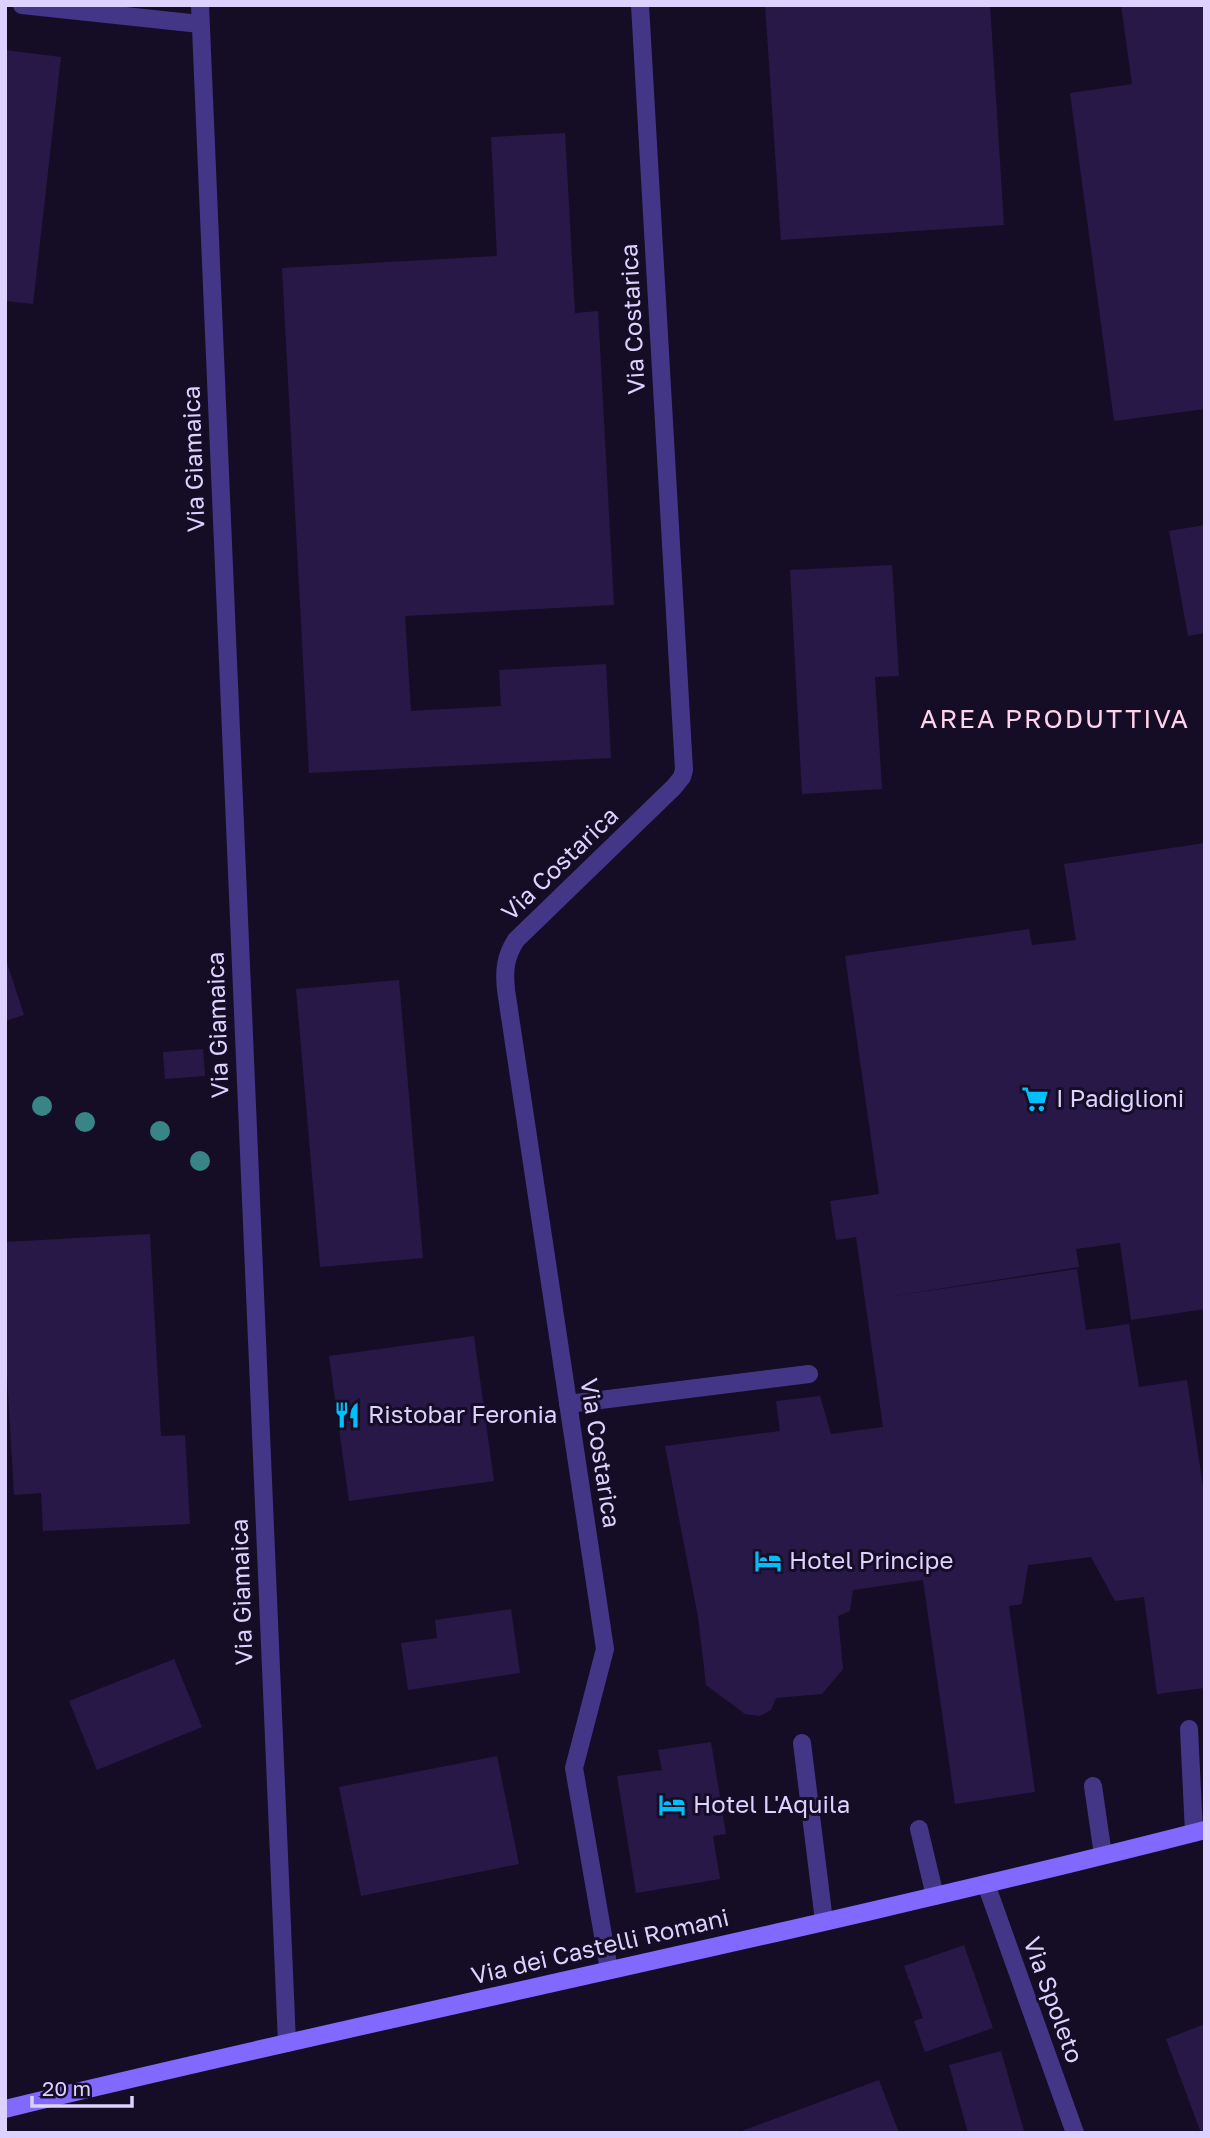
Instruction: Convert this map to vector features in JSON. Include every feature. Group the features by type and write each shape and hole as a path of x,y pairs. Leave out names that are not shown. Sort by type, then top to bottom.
{"main road":[{"name":"Via dei Castelli Romani","path":"5,2109 935,1896 1200,1832"}],"street":[{"path":"22,5 200,14"},
{"name":"Via Costarica","path":"609,1970 574,1768 605,1649 505,970 506,958 516,940 674,787 684,770 640,5"},
{"name":"Via Giamaica","path":"200,14 287,2043"},
{"path":"568,1404 809,1374"},
{"path":"1189,1729 1200,1832"},
{"path":"802,1743 824,1921"},
{"path":"1093,1786 1103,1855"},
{"path":"919,1829 935,1896"},
{"name":"Via Spoleto","path":"986,1884 1075,2133"}],"building":[{"path":"765,5 990,5 1004,225 781,240"},
{"path":"1121,5 1205,5 1205,409 1114,421 1070,93 1132,84"},
{"path":"5,50 61,57 33,304 5,301"},
{"path":"565,133 575,313 598,311 614,605 405,616 411,711 501,706 499,670 606,664 611,758 309,773 282,268 497,256 491,137"},
{"path":"1205,525 1205,633 1188,636 1169,531"},
{"path":"892,565 899,676 875,677 882,789 802,794 790,570"},
{"path":"1205,843 1205,1309 1131,1320 1120,1243 1076,1249 1079,1267 893,1296 1077,1269 1086,1330 1129,1324 1139,1387 1187,1380 1205,1500 1205,1688 1157,1694 1144,1597 1115,1601 1091,1557 1028,1565 1022,1604 1009,1606 1035,1792 955,1804 923,1580 853,1590 850,1611 838,1616 843,1669 822,1694 776,1698 771,1710 760,1716 745,1714 706,1685 698,1617 665,1446 780,1431 776,1401 820,1396 831,1434 883,1427 856,1237 836,1240 830,1201 879,1194 845,956 1029,929 1032,945 1076,940 1064,864"},
{"path":"5,957 24,1015 5,1021"},
{"path":"399,980 423,1258 320,1267 296,989"},
{"path":"203,1049 205,1076 165,1079 163,1052"},
{"path":"150,1234 161,1436 185,1435 190,1524 43,1531 41,1493 14,1495 7,1375 5,1376 5,1242"},
{"path":"474,1336 494,1481 349,1501 329,1356"},
{"path":"511,1609 520,1673 408,1690 401,1643 437,1638 435,1620"},
{"path":"174,1659 202,1727 97,1770 69,1701"},
{"name":"Hotel L'Aquila","path":"711,1742 726,1834 713,1836 720,1879 636,1893 617,1776 662,1770 658,1750"},
{"path":"497,1756 519,1864 361,1896 339,1787"},
{"path":"964,1945 993,2028 925,2052 914,2021 923,2018 904,1966"},
{"path":"1205,2024 1205,2133 1201,2133 1166,2039"},
{"path":"1001,2051 1024,2131 968,2133 949,2065"},
{"path":"879,2080 899,2133 739,2133 739,2132"}],"place":[{"name":"I Padiglioni","path":"1035,1099"},
{"name":"Ristobar Feronia","path":"347,1415"},
{"name":"Hotel Principe","path":"768,1561"},
{"name":"Hotel L'Aquila","path":"672,1805"}],"district":[{"name":"AREA PRODUTTIVA","path":"1055,719"}]}
